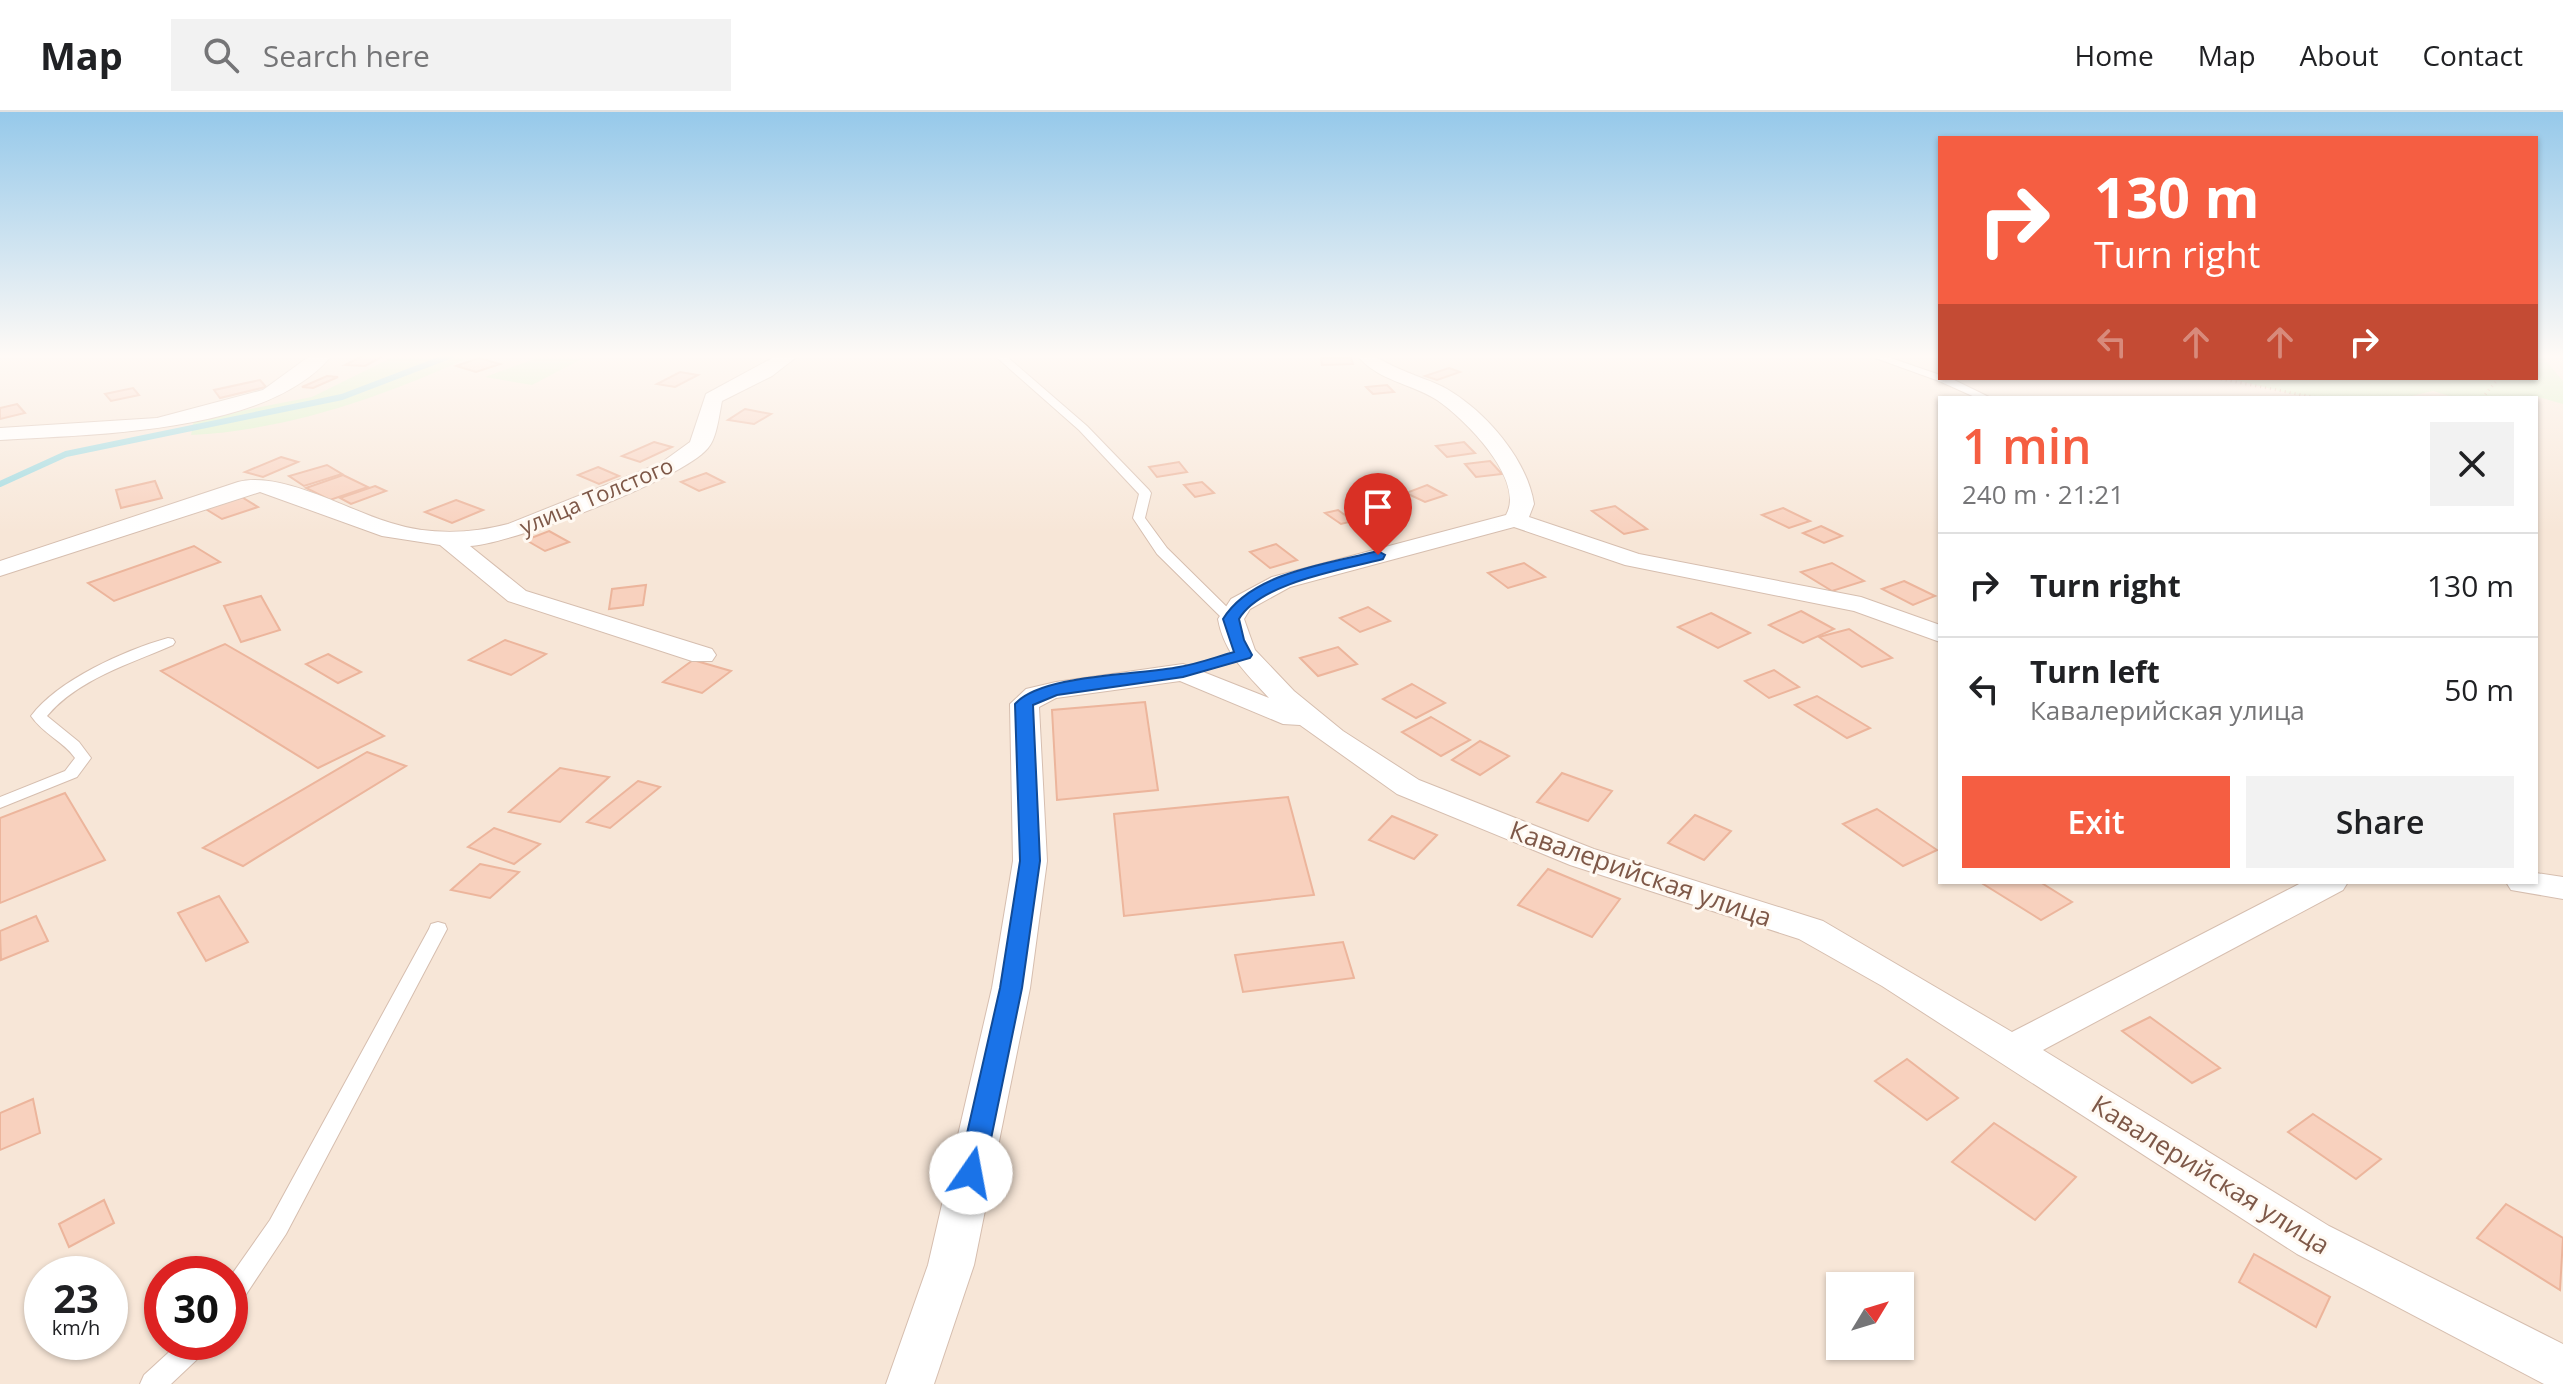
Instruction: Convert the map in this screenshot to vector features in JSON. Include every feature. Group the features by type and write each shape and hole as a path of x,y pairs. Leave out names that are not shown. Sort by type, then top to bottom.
{"street":[{"path":"0,434 158,424 194,414"},
{"name":"улица Толстого","path":"0,569 246,487 262,485 390,531 447,539 482,538 516,529 669,468 700,445 708,414"},
{"path":"1467,414 1519,481 1523,506 1515,520"},
{"path":"1231,619 1240,604 1281,582 1515,520 1634,560 1861,605 1938,633"},
{"path":"447,539 517,596 702,655"},
{"name":"Кавалерийская улица","path":"1231,619 1235,640 1244,655 1284,697 1333,737 1408,787 1582,857 1811,930 1895,977 2313,1240 2563,1369"},
{"path":"910,1384 951,1265 1011,988 1030,861 1024,704 1036,695 1056,690 1183,672 1249,696 1333,737"},
{"path":"2010,1050 2327,884"},
{"path":"2536,884 2563,888"}],"lane":[{"path":"1067,414 1145,493 1139,518 1162,551 1231,619"},
{"path":"0,803 71,774 83,758 79,748 44,726 39,716 48,702 67,689 168,642"},
{"path":"1183,672 1244,655"},
{"path":"248,1271 278,1227 438,929"},
{"path":"153,1384 179,1360"}],"shaded area":[{"path":"0,414 1938,414 1938,884 2538,884 2538,414 2563,414 2563,1384 0,1384"}],"green space":[{"path":"223,414 313,414 264,426 191,435 194,420"}],"building":[{"path":"0,414 19,414 0,419"},
{"path":"737,414 770,414 754,424 728,420"},
{"path":"654,442 672,447 640,462 622,456"},
{"path":"1464,442 1475,453 1447,457 1436,446"},
{"path":"281,457 298,462 263,477 245,472"},
{"path":"1490,461 1502,474 1476,477 1465,464"},
{"path":"1179,462 1187,472 1157,477 1149,467"},
{"path":"327,465 342,474 304,486 289,476"},
{"path":"598,467 619,476 599,484 578,475"},
{"path":"706,473 724,482 699,491 681,482"},
{"path":"343,475 368,487 330,500 306,488"},
{"path":"155,481 162,498 121,508 116,490"},
{"path":"1202,482 1214,493 1195,497 1184,485"},
{"path":"1427,485 1446,495 1425,502 1406,493"},
{"path":"375,486 386,491 351,504 340,498"},
{"path":"240,496 258,507 222,519 204,508"},
{"path":"456,500 483,510 452,523 425,512"},
{"path":"1615,506 1647,529 1624,534 1592,511"},
{"path":"1783,508 1810,521 1789,528 1762,515"},
{"path":"1338,510 1353,521 1341,524 1325,513"},
{"path":"1821,526 1842,536 1824,543 1803,533"},
{"path":"549,531 569,542 545,551 526,540"},
{"path":"1276,544 1297,560 1270,568 1250,552"},
{"path":"194,546 220,562 114,601 88,583"},
{"path":"1524,563 1545,577 1508,588 1488,573"},
{"path":"1832,563 1864,581 1832,591 1801,572"},
{"path":"1904,581 1935,596 1913,605 1882,589"},
{"path":"646,585 643,605 609,609 612,589"},
{"path":"261,596 280,630 241,642 224,606"},
{"path":"1368,607 1390,621 1360,632 1340,618"},
{"path":"1801,611 1834,629 1803,643 1769,625"},
{"path":"1711,613 1750,633 1718,648 1678,627"},
{"path":"1849,629 1892,658 1862,667 1819,637"},
{"path":"505,640 546,654 511,675 469,660"},
{"path":"225,644 384,736 318,768 161,671"},
{"path":"1338,647 1357,664 1318,676 1300,658"},
{"path":"328,654 361,672 338,683 306,664"},
{"path":"693,660 731,671 702,693 663,682"},
{"path":"1774,670 1799,687 1769,698 1745,681"},
{"path":"1412,684 1445,703 1416,718 1383,699"},
{"path":"1817,696 1870,728 1847,738 1795,705"},
{"path":"1145,702 1158,790 1057,800 1052,710"},
{"path":"1431,717 1470,740 1441,756 1402,732"},
{"path":"1480,741 1509,756 1480,775 1452,760"},
{"path":"367,752 406,766 243,866 203,848"},
{"path":"560,768 609,777 560,822 509,812"},
{"path":"1562,773 1612,791 1588,821 1537,802"},
{"path":"638,781 660,787 610,828 587,822"},
{"path":"65,793 105,860 0,903 0,818"},
{"path":"1288,797 1314,895 1124,916 1114,814"},
{"path":"1877,809 1937,850 1903,866 1843,824"},
{"path":"1695,815 1731,831 1704,860 1668,843"},
{"path":"1392,816 1437,835 1414,859 1369,840"},
{"path":"494,828 540,844 514,864 468,847"},
{"path":"480,864 519,872 490,898 451,890"},
{"path":"1548,869 1620,899 1592,937 1518,905"},
{"path":"1983,884 2043,884 2072,902 2041,920"},
{"path":"219,896 248,942 206,961 178,913"},
{"path":"36,916 48,941 1,960 0,931"},
{"path":"1343,942 1354,978 1243,992 1235,955"},
{"path":"2150,1017 2220,1068 2192,1083 2122,1031"},
{"path":"1907,1059 1958,1098 1927,1120 1875,1081"},
{"path":"33,1099 40,1133 0,1150 0,1113"},
{"path":"2313,1114 2381,1159 2356,1179 2288,1132"},
{"path":"1994,1123 2076,1177 2035,1220 1952,1162"},
{"path":"104,1200 114,1223 69,1247 59,1224"},
{"path":"2506,1204 2563,1238 2560,1290 2477,1238"},
{"path":"2254,1254 2330,1297 2316,1327 2239,1282"}],"waterway":[{"path":"0,484 66,454 258,414"}],"route":[{"path":"971,1173 1011,988 1030,861 1024,704 1036,695 1056,690 1183,672 1244,655 1235,640 1231,619 1240,604 1256,592 1378,555"}]}
